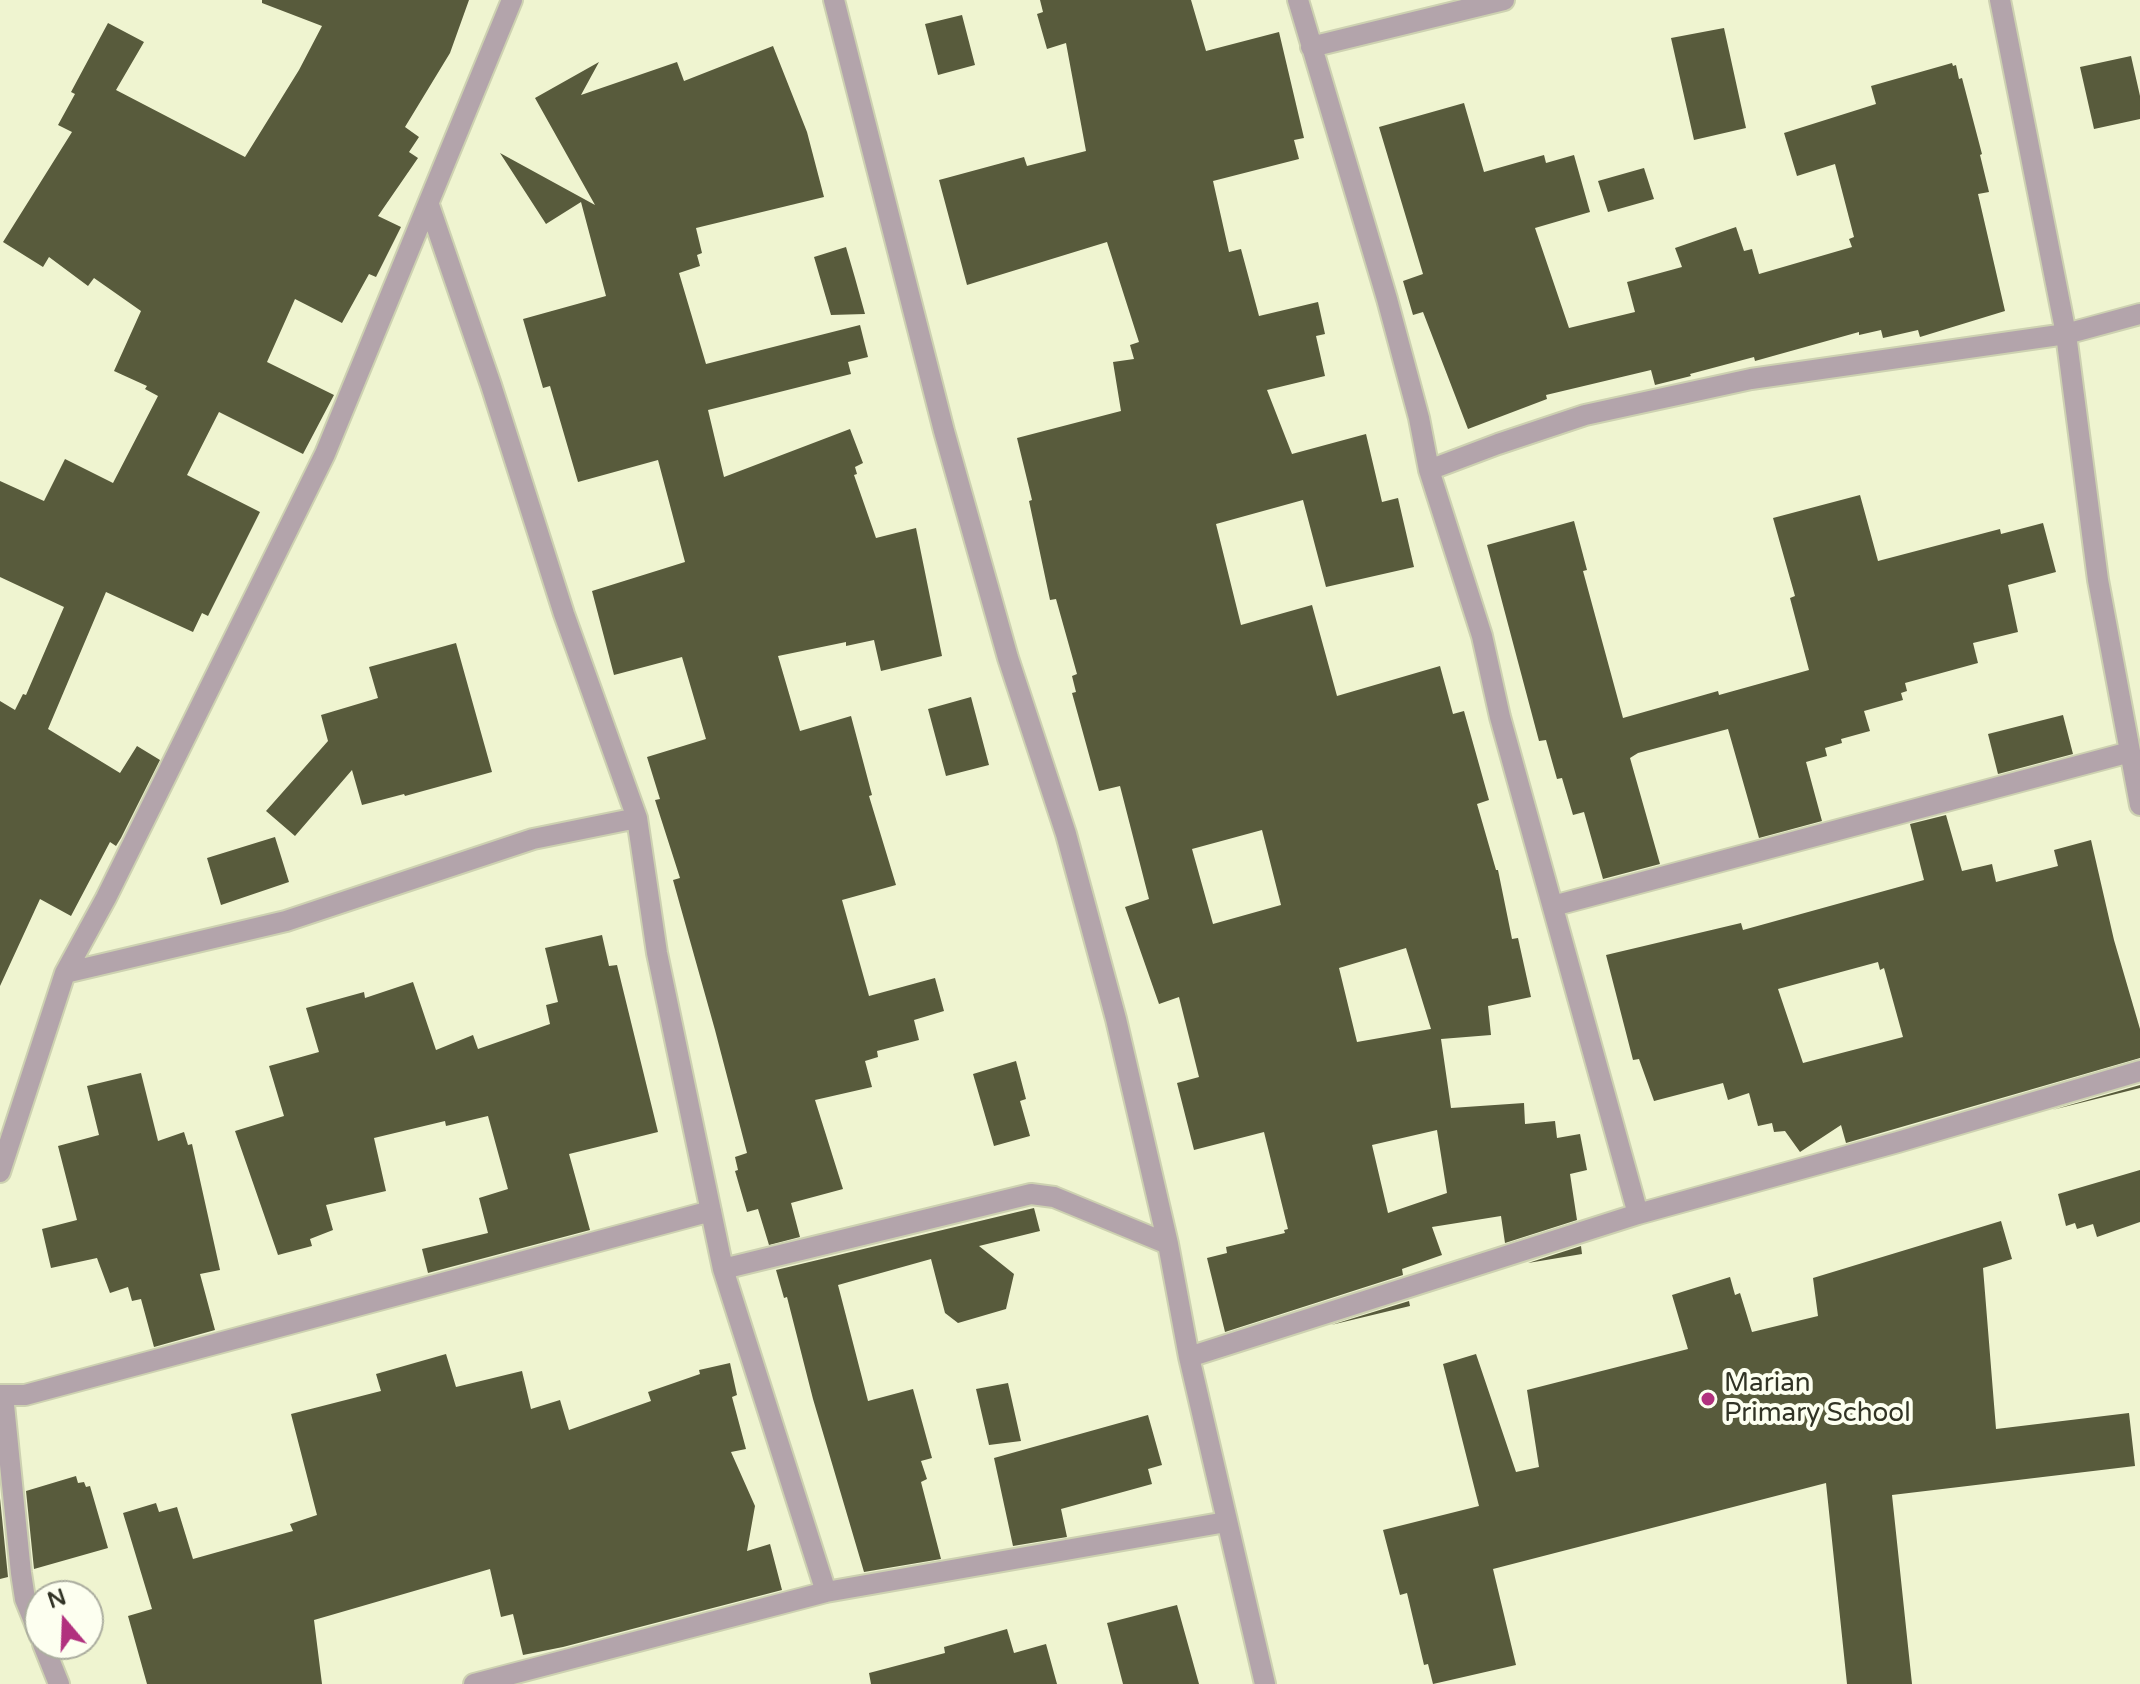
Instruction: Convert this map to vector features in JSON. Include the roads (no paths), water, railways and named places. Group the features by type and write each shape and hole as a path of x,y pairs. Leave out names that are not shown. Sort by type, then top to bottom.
{"street":[{"path":"2,1159 65,973 106,898 325,454 512,0"},
{"path":"834,0 944,431 1008,658 1066,834 1116,1019 1168,1244 1189,1357 1265,1684"},
{"path":"1298,0 1387,299 1419,418 1429,470 1482,636 1500,717 1638,1214"},
{"path":"1311,47 1504,0"},
{"path":"2000,0 2066,334 2098,580 2132,737 2140,805"},
{"path":"429,205 491,385 564,614 637,818 657,953 723,1269 826,1592"},
{"path":"1429,470 1585,415 1751,379 2066,334 2140,314"},
{"path":"1553,906 2132,737"},
{"path":"65,973 286,921 533,839 637,818"},
{"path":"1189,1357 1638,1214 2140,1071"},
{"path":"723,1269 1031,1194 1054,1197 1168,1244"},
{"path":"24,1592 1,1395 25,1395 154,1362 711,1211"},
{"path":"474,1684 826,1592 1226,1522"},
{"path":"49,1660 59,1684"}],"place":[{"name":"Marian Primary School","path":"1708,1399"}]}
